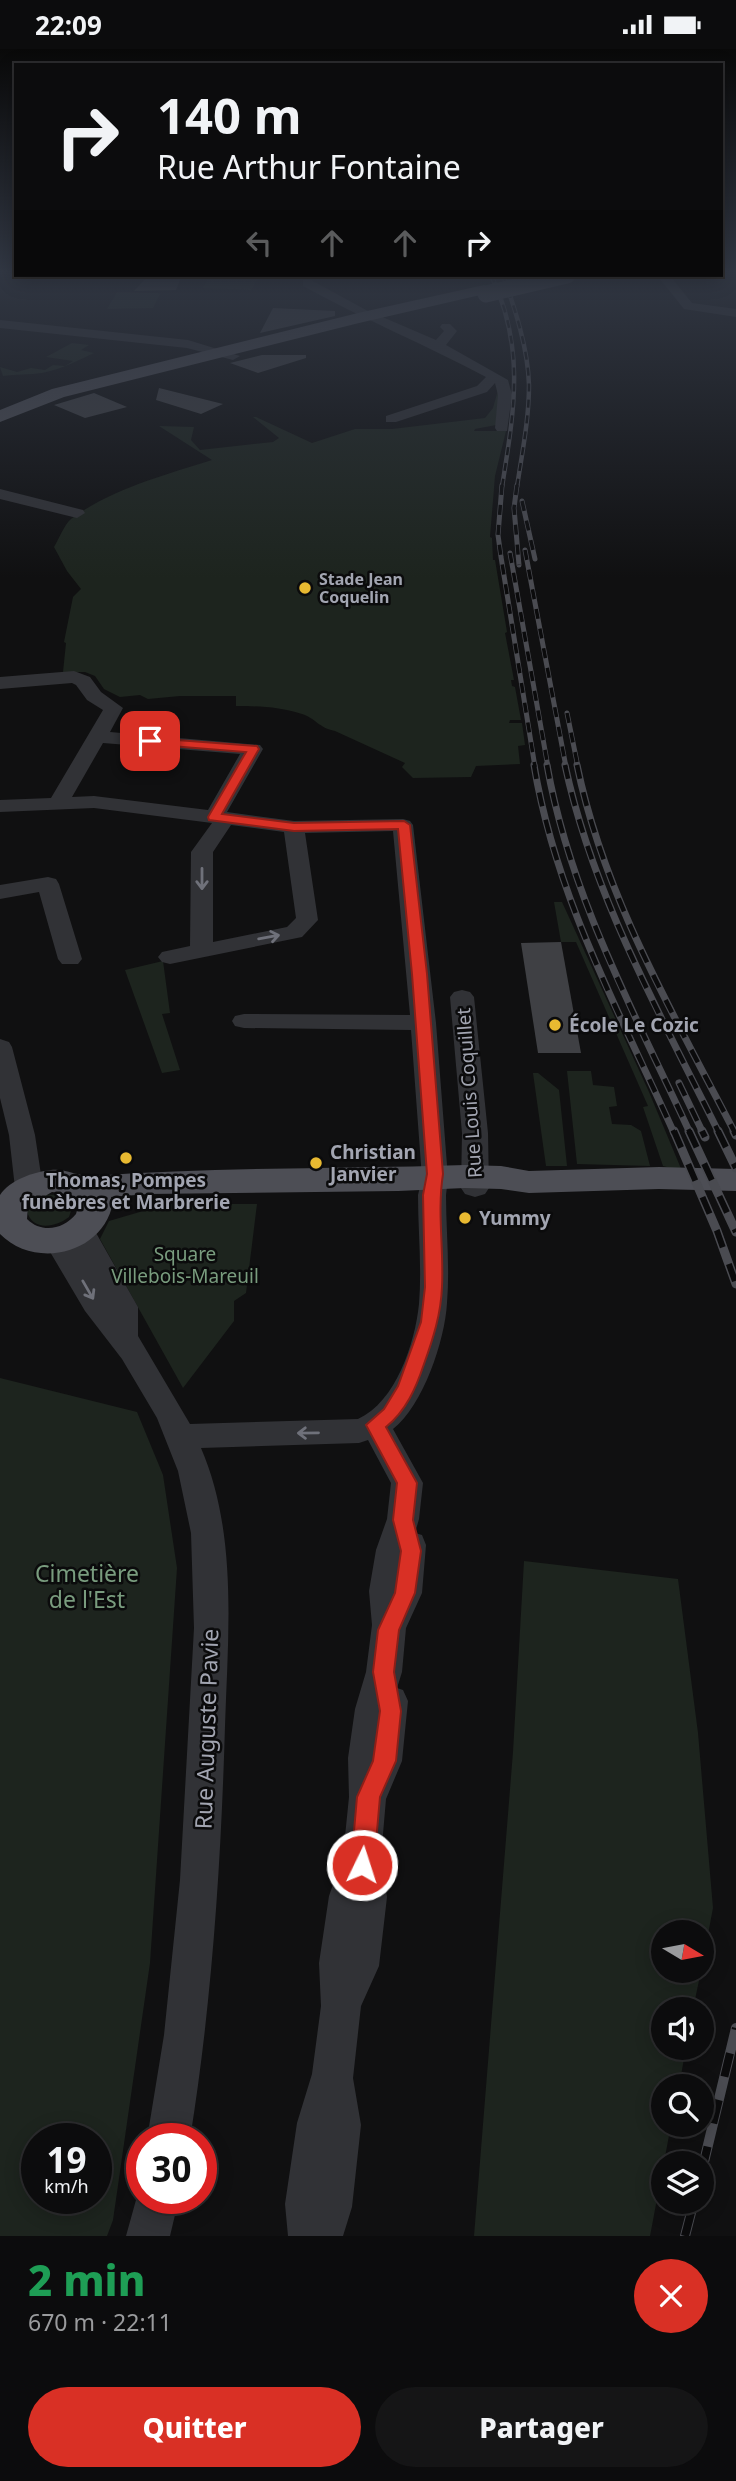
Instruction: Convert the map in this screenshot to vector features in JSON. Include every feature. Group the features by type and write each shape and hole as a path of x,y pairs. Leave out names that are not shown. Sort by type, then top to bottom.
{"main road":[{"path":"0,417 44,397 139,374"},
{"path":"0,400 44,397 143,374"},
{"path":"0,400 108,381"},
{"path":"80,1217 70,1182 52,1181 11,1211 29,1238 80,1217 136,1199 225,1191 362,1189 399,1192 434,1183 475,1183 513,1188 529,1182 659,1178 736,1180"}],"street":[{"path":"489,374 501,380 505,395 502,428"},
{"path":"391,419 482,389 494,377"},
{"path":"0,494 77,513"},
{"path":"0,683 74,677 83,681 94,697 114,708 58,803"},
{"path":"99,737 253,749 202,852 201,949"},
{"path":"0,806 94,802 294,827 404,825 424,1023 434,1183 434,1287 430,1322 400,1402 376,1425 342,1433 180,1436"},
{"path":"170,957 294,932 307,920 294,827"},
{"path":"0,892 48,884 70,958"},
{"name":"Rue Louis Coquillet","path":"462,997 475,1133 475,1183"},
{"path":"244,1021 424,1023"},
{"path":"0,1047 22,1135 11,1211"},
{"name":"Rue Auguste Pavie","path":"80,1217 102,1314 123,1338 180,1436 193,1470 206,1518 211,1562 211,1620 197,1929 187,2024 171,2123"},
{"path":"310,2236 307,2204 318,2123 333,2074 341,2006 359,1966 368,1897 362,1856 368,1797 382,1771 388,1736 390,1701 384,1672 389,1625 405,1593 411,1551 403,1520 407,1483 376,1425"},
{"path":"321,2236 330,2207 340,2125 333,2074"},
{"path":"148,2236 153,2214"}],"green space":[{"path":"2,374 36,374 3,376"},
{"name":"Stade Jean Coquelin","path":"498,390 500,401 496,425 474,431 506,431 495,476 490,537 507,632 505,633 514,680 511,680 512,686 515,687 521,720 510,720 509,723 522,723 525,745 518,746 520,764 476,766 471,777 413,778 402,767 405,763 325,728 302,714 269,707 236,706 236,696 148,699 140,695 120,697 104,689 95,676 85,672 63,672 64,642 73,597 81,589 54,547 66,525 103,499 157,477 212,460 159,426 194,427 191,440 200,450 273,442 279,438 253,417 256,417 312,443 355,429 392,429 485,418 493,408"},
{"path":"554,902 562,902 682,1171 663,1166 643,1107 648,1106 576,942 561,942"},
{"path":"163,961 170,1013 162,1014 180,1070 162,1073 125,970"},
{"path":"567,1071 591,1071 593,1085 614,1087 617,1106 609,1107 612,1124 631,1125 641,1131 650,1166 577,1164"},
{"path":"533,1073 538,1073 559,1090 567,1166 546,1166"},
{"path":"46,1195 67,1199 73,1205 69,1217 45,1226 34,1222 27,1211 31,1203"},
{"name":"Square Villebois-Mareuil","path":"167,1204 257,1204 246,1293 234,1301 234,1321 183,1388 100,1239 109,1221"},
{"name":"Cimetière de l'Est","path":"0,1378 137,1412 163,1475 177,1568 150,1963 113,2220 107,2236 0,2236"},
{"path":"524,1561 678,1579 698,1733 713,1908 711,1920 651,1920 651,1983 698,1983 696,1997 651,1997 651,2060 684,2060 681,2074 651,2074 651,2137 669,2137 666,2151 651,2151 651,2214 654,2214 650,2236 474,2236 513,1752"}],"building":[{"path":"159,388 223,404 201,414 156,400"},
{"path":"94,393 127,407 85,418 54,405"},
{"name":"École Le Cozic","path":"561,942 581,1053 538,1053 521,943"}],"railway":[{"path":"502,487 513,406 514,374"},
{"path":"517,487 528,411 528,374"},
{"path":"502,485 498,535 535,767"},
{"path":"517,485 514,508 519,565"},
{"path":"522,501 535,559"},
{"path":"525,550 566,767"},
{"path":"510,553 548,767"},
{"path":"567,713 578,767"},
{"path":"534,765 544,814 574,908 592,954 674,1133"},
{"path":"547,765 557,814 588,908 606,953 690,1133"},
{"path":"565,765 577,814 610,908 718,1131"},
{"path":"577,765 604,862 623,908 665,1000 735,1133"},
{"path":"679,1083 703,1133"},
{"path":"674,1131 717,1231 736,1284"},
{"path":"689,1131 736,1232"},
{"path":"718,1131 736,1168"},
{"path":"703,1133 705,1137"},
{"path":"707,2151 736,2028"},
{"path":"685,2236 691,2214"}],"place":[{"name":"Stade Jean Coquelin","path":"305,588"},
{"name":"École Le Cozic","path":"555,1025"},
{"name":"Thomas, Pompes funèbres et Marbrerie","path":"126,1158"},
{"name":"Christian Janvier","path":"316,1163"},
{"name":"Yummy","path":"465,1218"}],"route":[{"path":"150,741 253,749 214,817 294,827 404,825 424,1023 435,1174 432,1189 434,1287 430,1322 407,1388 390,1414 376,1425 403,1471 407,1483 403,1520 411,1551 405,1593 388,1630 384,1672 391,1711 382,1771 368,1797 362,1865"}]}
